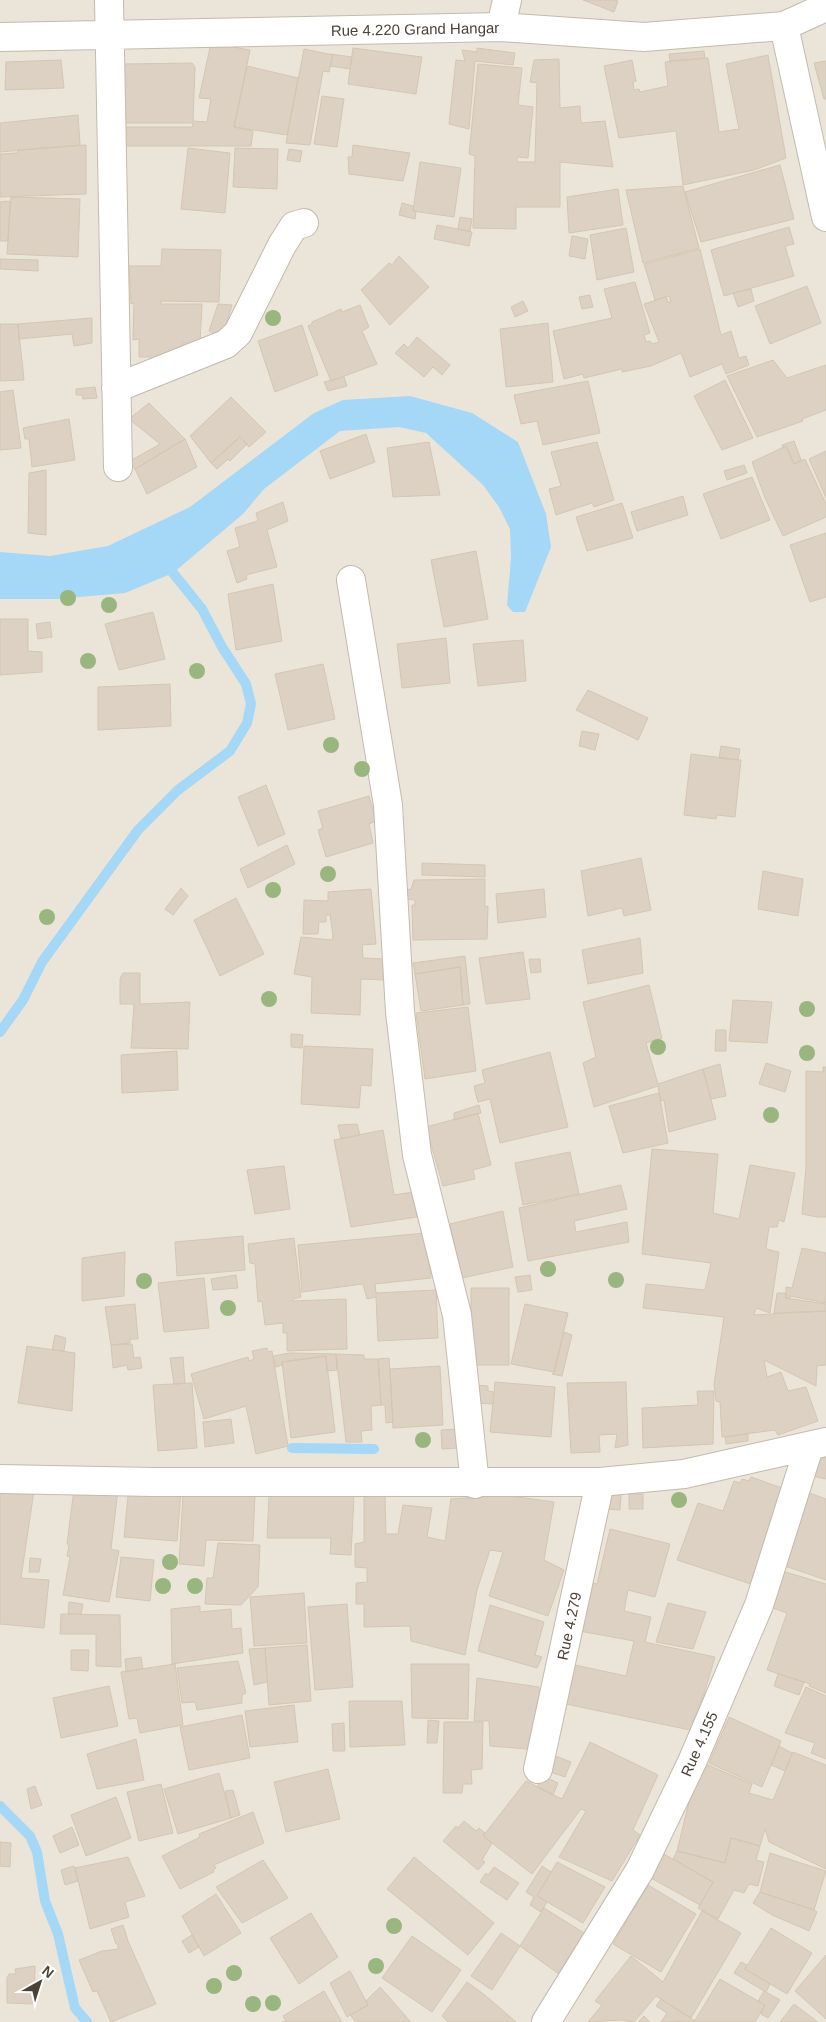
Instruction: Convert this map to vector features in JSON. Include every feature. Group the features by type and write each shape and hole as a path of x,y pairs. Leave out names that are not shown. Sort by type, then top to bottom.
{"street":[{"path":"109,0 118,467"},
{"path":"501,27 507,0"},
{"name":"Rue 4.220 Grand Hangar","path":"0,37 501,27 644,37 784,26 826,7"},
{"path":"784,26 826,217"},
{"path":"116,388 226,344 238,333 282,245 294,226 304,222"},
{"path":"351,580 388,805 400,1012 417,1156 457,1315 475,1484"},
{"path":"0,1479 475,1484 600,1482 684,1474 817,1444"},
{"name":"Rue 4.155","path":"546,2022 640,1870 692,1762 759,1605 817,1444"},
{"name":"Rue 4.279","path":"538,1769 600,1482"}],"shaded area":[{"path":"0,0 826,0 826,2022 0,2022"}],"water":[{"path":"410,396 472,413 518,442 546,514 551,547 525,612 513,612 507,605 511,558 510,529 499,507 483,485 426,433 399,427 340,431 264,489 243,514 173,573 125,593 56,599 0,599 0,552 50,556 108,546 190,507 314,413 343,400"}],"building":[{"path":"583,0 614,0 618,1 614,12"},
{"path":"211,43 250,50 234,127 253,131 251,146 123,146 124,127 192,127 193,123 123,123 124,64 192,63 195,67 193,121 207,122 211,99 199,98"},
{"path":"353,48 422,57 416,94 348,84"},
{"path":"477,48 515,53 513,65 475,61 469,129 449,124 456,60 465,61 462,50 477,52"},
{"path":"304,49 333,55 329,72 323,71 310,145 286,143"},
{"path":"704,51 705,58 670,61 669,54"},
{"path":"330,54 352,57 350,69 330,66 333,55"},
{"path":"768,55 786,158 754,170 683,185 676,131 619,138 604,66 632,60 636,81 633,82 634,90 639,89 640,92 668,86 665,62 708,58 719,132 739,129 726,64"},
{"path":"559,59 560,108 580,106 581,123 605,121 613,167 560,162 560,207 516,207 516,229 473,228 475,156 469,154 478,64 522,68 518,105 533,107 528,158 517,157 517,162 535,162 537,83 530,82 534,60"},
{"path":"61,60 64,88 5,90 6,62"},
{"path":"826,61 826,99 824,99 814,63"},
{"path":"247,66 298,78 287,135 234,127"},
{"path":"322,96 344,99 337,147 314,144"},
{"path":"78,115 80,145 0,152 0,123"},
{"path":"86,145 86,194 0,197 0,154 17,153 18,150"},
{"path":"353,145 410,153 403,181 349,174 348,157 352,157"},
{"path":"188,148 230,153 225,213 181,209"},
{"path":"235,148 278,149 277,189 233,187"},
{"path":"289,149 302,151 300,162 287,160"},
{"path":"420,162 461,168 454,217 413,211"},
{"path":"780,165 794,219 701,242 685,192"},
{"path":"683,186 699,248 643,263 626,190"},
{"path":"618,189 623,225 569,233 567,197"},
{"path":"11,197 80,199 78,257 7,254"},
{"path":"10,201 8,241 0,241 0,202"},
{"path":"402,203 413,206 413,211 416,212 415,219 399,215"},
{"path":"460,217 472,219 470,231 458,229"},
{"path":"437,225 472,232 469,246 434,239"},
{"path":"789,227 794,244 785,246 794,276 724,296 711,250"},
{"path":"626,228 634,272 597,280 590,235"},
{"path":"572,236 588,239 585,259 569,256"},
{"path":"162,249 221,250 219,302 161,301 161,304 202,304 200,344 183,343 183,353 165,357 139,357 139,339 133,340 134,303 131,304 129,266 161,266"},
{"path":"700,249 721,335 731,331 739,358 746,356 749,365 726,374 722,364 690,377 681,353 651,366 622,372 622,369 584,378 583,374 564,379 553,331 612,318 604,289 635,282 650,333 644,335 646,342 650,341 652,344 659,342 644,304 666,297 668,302 671,302 669,296 655,300 644,264"},
{"path":"399,256 429,287 390,325 361,290 389,263 392,265"},
{"path":"0,259 38,260 38,271 0,269"},
{"path":"807,286 821,323 770,344 755,306"},
{"path":"751,289 754,301 738,307 733,293"},
{"path":"590,295 593,307 582,309 579,297"},
{"path":"523,301 528,311 515,317 511,307"},
{"path":"218,304 232,305 224,332 216,335 209,331"},
{"path":"360,305 369,327 362,331 377,364 331,381 308,326 312,322 341,309 342,312"},
{"path":"92,318 92,343 74,346 72,334 19,339 18,324"},
{"path":"548,323 553,382 506,387 500,329"},
{"path":"0,324 18,324 24,380 0,381"},
{"path":"302,325 318,375 275,392 258,341"},
{"path":"417,337 450,365 442,375 433,367 424,377 395,353 404,344 408,348"},
{"path":"773,360 787,378 826,365 826,410 802,419 803,421 757,437 727,376"},
{"path":"344,377 347,386 328,391 324,382"},
{"path":"725,380 753,438 722,450 694,396"},
{"path":"588,381 600,433 543,445 537,421 521,424 514,395"},
{"path":"95,387 97,398 83,399 82,395 76,395 76,389"},
{"path":"13,390 21,448 0,450 0,392"},
{"path":"231,397 266,432 249,447 240,437 211,463 190,436"},
{"path":"149,403 185,439 135,469 130,461 160,444 129,419"},
{"path":"69,419 75,460 32,467 29,439 25,439 23,428"},
{"path":"366,434 375,462 330,479 320,451"},
{"path":"240,437 247,444 230,461 228,459 217,469 211,463"},
{"path":"185,439 197,467 147,494 135,469"},
{"path":"794,441 801,460 794,464 786,446 783,448 782,445"},
{"path":"429,442 440,495 393,497 387,448"},
{"path":"597,442 614,500 594,507 592,503 556,515 549,489 561,486 551,452"},
{"path":"786,446 794,464 805,459 826,504 826,517 783,536 765,498 752,462"},
{"path":"826,451 826,498 809,459"},
{"path":"744,465 747,473 727,480 724,471"},
{"path":"46,470 46,535 28,533 29,473"},
{"path":"752,477 770,520 721,539 703,494"},
{"path":"683,496 688,515 637,531 631,512"},
{"path":"283,502 288,521 267,530 277,567 246,575 247,579 237,583 227,551 240,547 235,528 258,521 256,513"},
{"path":"622,503 633,538 587,551 576,517"},
{"path":"826,533 826,597 810,602 790,545"},
{"path":"476,551 488,619 444,627 431,560"},
{"path":"273,584 282,641 236,650 228,594"},
{"path":"153,612 165,659 119,670 105,624"},
{"path":"0,619 28,619 28,651 42,652 42,672 0,675"},
{"path":"50,622 52,637 38,639 36,624"},
{"path":"446,638 450,683 402,688 397,644"},
{"path":"523,640 526,681 478,686 473,644"},
{"path":"323,664 335,719 288,730 275,674"},
{"path":"170,684 171,726 98,730 98,687"},
{"path":"588,690 648,718 638,740 576,710"},
{"path":"582,731 599,734 595,750 579,746"},
{"path":"721,746 740,749 738,760 719,758"},
{"path":"691,754 741,760 735,817 717,815 716,819 684,815"},
{"path":"266,785 285,834 258,846 238,797"},
{"path":"369,796 376,821 369,824 373,843 326,857 318,830 323,828 318,811"},
{"path":"287,845 295,864 248,888 240,869"},
{"path":"641,858 651,910 624,916 622,908 588,916 581,871"},
{"path":"422,863 485,865 485,877 422,875"},
{"path":"763,871 803,879 798,916 758,909"},
{"path":"485,879 485,907 488,906 487,939 413,940 412,905 415,905 415,900 407,899 406,890 411,889 414,880"},
{"path":"181,888 188,896 173,915 165,909"},
{"path":"371,889 376,944 362,945 363,958 384,959 383,980 361,979 360,1015 311,1013 312,977 294,974 301,937 332,940 333,936 330,915 326,915 326,922 319,922 318,934 303,934 304,900 328,901 328,892"},
{"path":"544,889 546,917 498,923 496,894"},
{"path":"236,898 264,954 220,976 194,920"},
{"path":"640,938 643,973 588,984 582,950"},
{"path":"523,952 530,999 486,1004 479,958"},
{"path":"465,956 470,1004 463,1005 460,967 415,974 413,963"},
{"path":"529,959 540,959 541,972 531,973"},
{"path":"460,967 463,1005 421,1011 415,974"},
{"path":"123,973 140,973 140,1004 190,1002 188,1049 131,1048 134,1004 120,1004 120,979"},
{"path":"649,985 662,1038 646,1043 658,1084 703,1069 716,1119 669,1132 664,1100 661,1101 658,1086 594,1107 583,1063 596,1057 583,1002"},
{"path":"733,1000 772,1002 767,1043 729,1041"},
{"path":"468,1007 476,1071 425,1079 416,1013"},
{"path":"716,1030 726,1030 726,1051 715,1051"},
{"path":"291,1034 303,1035 302,1048 291,1047"},
{"path":"304,1046 373,1049 371,1086 361,1085 359,1108 301,1104"},
{"path":"177,1051 178,1090 122,1093 121,1055"},
{"path":"550,1052 568,1127 500,1143 490,1099 478,1102 477,1099 474,1086 485,1083 482,1070"},
{"path":"766,1063 791,1071 785,1092 759,1084"},
{"path":"720,1064 726,1096 711,1099 703,1069"},
{"path":"823,1067 826,1067 826,1217 817,1217 802,1214 806,1167 806,1071 823,1072"},
{"path":"659,1093 668,1143 623,1153 609,1106"},
{"path":"479,1105 481,1113 454,1120 454,1113"},
{"path":"478,1113 491,1165 473,1170 475,1179 443,1186 426,1127"},
{"path":"357,1124 360,1135 341,1139 338,1125"},
{"path":"383,1130 394,1195 413,1192 417,1217 351,1227 334,1140"},
{"path":"652,1149 718,1154 713,1213 739,1219 750,1165 795,1173 784,1222 779,1220 777,1227 769,1227 766,1249 779,1252 770,1313 756,1308 754,1315 826,1311 826,1365 817,1366 816,1386 764,1360 767,1377 781,1372 788,1391 806,1387 818,1421 778,1435 775,1430 722,1437 720,1402 716,1401 714,1384 724,1317 643,1308 646,1284 705,1290 711,1263 642,1254"},
{"path":"570,1152 579,1194 523,1205 515,1163"},
{"path":"284,1166 290,1209 255,1214 247,1170"},
{"path":"621,1185 627,1209 574,1221 576,1232 627,1222 629,1242 528,1261 519,1208"},
{"path":"503,1211 513,1267 462,1278 450,1224"},
{"path":"425,1233 431,1278 375,1284 376,1293 436,1290 438,1338 378,1341 376,1297 367,1299 363,1284 302,1292 298,1245"},
{"path":"243,1236 245,1270 177,1276 175,1242"},
{"path":"294,1238 301,1297 292,1301 346,1299 347,1349 287,1351 287,1333 283,1333 283,1323 265,1325 262,1301 258,1302 255,1264 250,1263 248,1244"},
{"path":"802,1248 826,1253 826,1303 790,1296 790,1298 786,1298 786,1287 792,1288"},
{"path":"125,1252 124,1296 82,1301 82,1258"},
{"path":"236,1275 238,1288 213,1290 211,1279"},
{"path":"530,1275 532,1290 518,1292 515,1277"},
{"path":"204,1278 209,1328 164,1332 158,1283"},
{"path":"471,1288 509,1288 509,1365 471,1365"},
{"path":"777,1293 786,1293 786,1298 826,1304 826,1311 774,1313"},
{"path":"135,1304 138,1339 130,1339 130,1343 111,1345 105,1307"},
{"path":"525,1304 568,1313 554,1372 511,1364"},
{"path":"564,1332 572,1335 562,1376 552,1374"},
{"path":"55,1335 66,1338 64,1351 52,1350"},
{"path":"132,1344 134,1358 140,1357 142,1368 128,1370 127,1365 113,1368 111,1345"},
{"path":"27,1346 75,1353 72,1411 18,1403"},
{"path":"267,1348 268,1352 272,1351 288,1446 256,1454 246,1406 204,1419 191,1374 248,1357 249,1361 254,1359 252,1351"},
{"path":"290,1353 336,1354 337,1370 327,1371 326,1356 282,1362 282,1365 275,1367 273,1356"},
{"path":"336,1354 364,1355 364,1359 378,1359 381,1405 371,1406 372,1430 361,1431 362,1442 346,1442"},
{"path":"326,1356 335,1432 291,1438 282,1362"},
{"path":"183,1357 185,1383 174,1384 170,1358"},
{"path":"389,1358 393,1422 386,1423 385,1405 381,1405 378,1359"},
{"path":"440,1366 443,1425 393,1428 390,1369"},
{"path":"495,1382 555,1387 551,1437 490,1432"},
{"path":"626,1382 628,1445 615,1448 617,1434 599,1435 600,1452 571,1453 567,1383"},
{"path":"192,1383 197,1448 158,1451 153,1385"},
{"path":"474,1385 488,1386 488,1391 494,1392 493,1404 473,1403"},
{"path":"697,1391 714,1391 713,1444 643,1448 642,1408 698,1405"},
{"path":"231,1419 234,1443 205,1447 203,1422"},
{"path":"457,1429 458,1448 442,1449 441,1430"},
{"path":"748,1434 748,1441 726,1444 725,1437"},
{"path":"826,1456 826,1479 812,1476 819,1457"},
{"path":"751,1477 785,1489 751,1584 677,1560 698,1503 723,1511 734,1481 740,1483 742,1479 749,1481"},
{"path":"129,1486 181,1491 177,1541 124,1537"},
{"path":"0,1487 34,1491 21,1578 49,1580 44,1628 0,1624"},
{"path":"74,1489 118,1490 111,1549 119,1551 109,1602 63,1595 70,1557 67,1556 69,1545 67,1544"},
{"path":"804,1491 826,1499 826,1580 785,1566 800,1523 794,1521"},
{"path":"482,1492 554,1502 544,1560 564,1570 548,1616 489,1596 503,1552 490,1550 477,1590 465,1655 411,1641 410,1626 364,1627 364,1604 356,1604 356,1583 367,1582 367,1568 355,1567 355,1544 364,1542 364,1497 385,1496 386,1534 398,1534 403,1505 432,1508 427,1537 445,1541 451,1499 481,1497"},
{"path":"608,1494 621,1495 620,1510 606,1509"},
{"path":"629,1494 643,1494 643,1509 629,1509"},
{"path":"183,1495 255,1495 253,1541 206,1540 204,1566 179,1564"},
{"path":"269,1496 354,1496 351,1555 330,1554 331,1538 267,1538"},
{"path":"610,1529 670,1544 655,1597 628,1590 624,1611 651,1617 645,1642 715,1657 704,1694 690,1730 566,1704 575,1665 626,1676 634,1641 574,1630 584,1581 597,1584"},
{"path":"218,1543 260,1545 258,1587 241,1605 205,1604 207,1578 213,1578"},
{"path":"121,1557 154,1560 150,1601 116,1597"},
{"path":"30,1558 41,1559 39,1572 29,1572"},
{"path":"782,1571 826,1584 826,1693 809,1686 810,1684 767,1670 787,1613 770,1607"},
{"path":"304,1593 307,1643 254,1646 250,1597"},
{"path":"69,1602 83,1604 81,1614 68,1614"},
{"path":"668,1603 706,1612 693,1649 656,1642"},
{"path":"347,1604 353,1687 315,1690 308,1607"},
{"path":"490,1605 544,1622 535,1655 542,1657 537,1668 478,1651"},
{"path":"200,1606 200,1612 231,1609 232,1629 241,1628 243,1653 172,1664 171,1609"},
{"path":"61,1614 120,1615 121,1667 96,1666 96,1634 60,1634"},
{"path":"307,1645 311,1701 269,1705 265,1648"},
{"path":"265,1648 267,1682 254,1685 249,1649"},
{"path":"71,1650 89,1650 88,1671 71,1670"},
{"path":"141,1657 143,1669 126,1672 125,1659"},
{"path":"238,1661 246,1693 242,1695 242,1703 197,1710 195,1702 182,1703 177,1668"},
{"path":"175,1664 183,1725 140,1733 137,1718 129,1719 121,1672"},
{"path":"411,1664 469,1664 468,1719 412,1718"},
{"path":"778,1674 804,1682 799,1695 774,1686"},
{"path":"477,1678 539,1687 539,1750 490,1746 489,1721 474,1721"},
{"path":"109,1686 118,1726 61,1738 53,1698"},
{"path":"806,1687 826,1696 826,1759 811,1753 815,1743 785,1733"},
{"path":"349,1701 402,1701 405,1745 350,1747"},
{"path":"294,1705 298,1742 250,1747 245,1711"},
{"path":"242,1715 250,1758 189,1770 180,1727"},
{"path":"729,1717 781,1741 762,1787 709,1763"},
{"path":"428,1720 439,1721 437,1743 427,1743"},
{"path":"444,1722 483,1722 482,1769 471,1770 472,1784 463,1784 462,1793 443,1793"},
{"path":"344,1723 345,1751 333,1751 332,1724"},
{"path":"136,1739 144,1780 97,1789 87,1754"},
{"path":"590,1742 658,1775 633,1830 640,1835 612,1881 559,1857 586,1811 581,1809 532,1874 483,1836 526,1781 562,1799"},
{"path":"779,1746 792,1753 785,1771 771,1765"},
{"path":"793,1752 826,1765 826,1869 769,1842 765,1829 760,1846 731,1838 725,1863 677,1851 689,1802 681,1800 699,1761 752,1784 749,1793 773,1800"},
{"path":"553,1755 571,1762 565,1777 547,1771"},
{"path":"328,1769 340,1819 286,1832 274,1782"},
{"path":"219,1773 231,1818 178,1834 164,1789"},
{"path":"543,1776 558,1783 553,1795 537,1787"},
{"path":"161,1784 173,1833 139,1841 127,1792"},
{"path":"35,1786 42,1805 31,1809 27,1789"},
{"path":"233,1790 240,1815 231,1818 225,1791"},
{"path":"116,1797 131,1838 86,1856 71,1815"},
{"path":"253,1812 264,1843 214,1865 216,1868 213,1870 214,1872 180,1889 162,1856 200,1837 199,1834"},
{"path":"464,1821 476,1831 479,1828 485,1833 483,1836 492,1843 482,1860 485,1862 478,1870 443,1841 456,1826 458,1828"},
{"path":"72,1827 79,1845 60,1853 53,1836"},
{"path":"731,1838 760,1846 756,1860 764,1862 758,1886 749,1884 744,1893 734,1890 718,1919 698,1908 713,1882 673,1859 677,1851 725,1863"},
{"path":"0,1842 11,1843 10,1867 0,1866"},
{"path":"770,1853 826,1871 814,1910 760,1892"},
{"path":"664,1854 713,1882 700,1905 649,1877"},
{"path":"128,1857 145,1896 125,1902 129,1917 90,1929 75,1868"},
{"path":"414,1857 494,1923 468,1955 387,1889"},
{"path":"263,1860 288,1898 242,1923 216,1887"},
{"path":"557,1862 605,1887 583,1923 537,1896"},
{"path":"74,1866 78,1881 65,1885 61,1870"},
{"path":"542,1866 551,1872 537,1896 547,1902 541,1912 530,1905 534,1897 526,1892"},
{"path":"494,1867 519,1883 507,1900 480,1882 486,1873 488,1875"},
{"path":"648,1885 696,1914 661,1972 613,1944"},
{"path":"760,1892 817,1912 809,1931 772,1915 753,1903"},
{"path":"216,1894 241,1933 204,1956 182,1916"},
{"path":"544,1908 589,1936 563,1977 520,1946"},
{"path":"702,1911 741,1933 691,2018 656,1996 634,2022 620,2020 588,2022 602,2005 595,2001 631,1956 663,1982"},
{"path":"311,1913 338,1957 299,1984 270,1938"},
{"path":"123,1925 128,1941 156,2004 111,2022 97,1991 93,1992 79,1960 102,1951 118,1949 118,1944 116,1944 111,1929"},
{"path":"771,1928 812,1953 787,1994 745,1969"},
{"path":"501,1933 520,1946 492,1990 471,1976"},
{"path":"192,1935 199,1947 189,1953 182,1941"},
{"path":"412,1936 461,1970 432,2012 382,1978"},
{"path":"826,1955 826,2019 795,1991"},
{"path":"741,1962 747,1965 745,1969 770,1984 766,1992 780,2000 768,2018 761,2014 765,2005 758,2001 764,1991 734,1973"},
{"path":"35,1966 34,2004 7,2003 7,1978 9,1974 16,1974 15,1969"},
{"path":"350,1971 368,2005 347,2017 330,1983"},
{"path":"720,1979 765,2005 755,2022 694,2022"},
{"path":"467,1982 516,2022 448,2022 442,2016"},
{"path":"380,1987 411,2022 356,2022 350,2015 368,2005 366,2001"},
{"path":"324,1991 342,2022 282,2022 286,2021 283,2016"},
{"path":"661,1999 695,2021 661,2022 667,2013 656,2006"},
{"path":"794,2004 818,2022 780,2022"},
{"path":"644,2016 650,2022 638,2022"}],"waterway":[{"path":"0,1032 23,1000 42,962 138,830 178,790 230,751 247,723 251,704 246,684 222,647 202,609 165,563"},
{"path":"292,1448 374,1449"},
{"path":"0,1806 30,1836 37,1852 45,1901 58,1934 75,2008 87,2022"}]}
